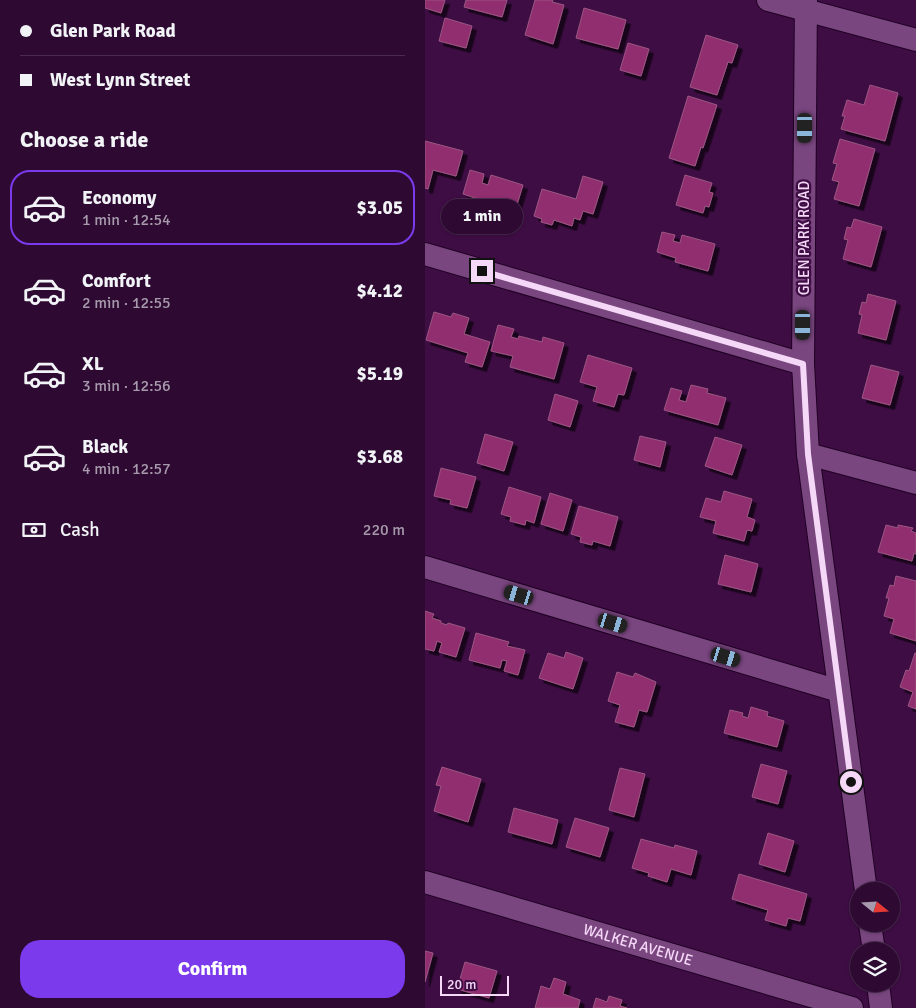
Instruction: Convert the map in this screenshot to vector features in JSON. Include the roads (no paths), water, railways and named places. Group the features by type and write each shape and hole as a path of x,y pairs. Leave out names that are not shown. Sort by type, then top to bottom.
{"street":[{"path":"768,0 806,5 916,40"},
{"name":"GLEN PARK ROAD","path":"806,5 803,364 808,454 865,882"},
{"path":"425,254 803,364"},
{"path":"808,454 916,483"},
{"path":"425,567 839,691"},
{"name":"WALKER AVENUE","path":"425,882 852,1008"},
{"path":"879,992 881,1008"}]}
